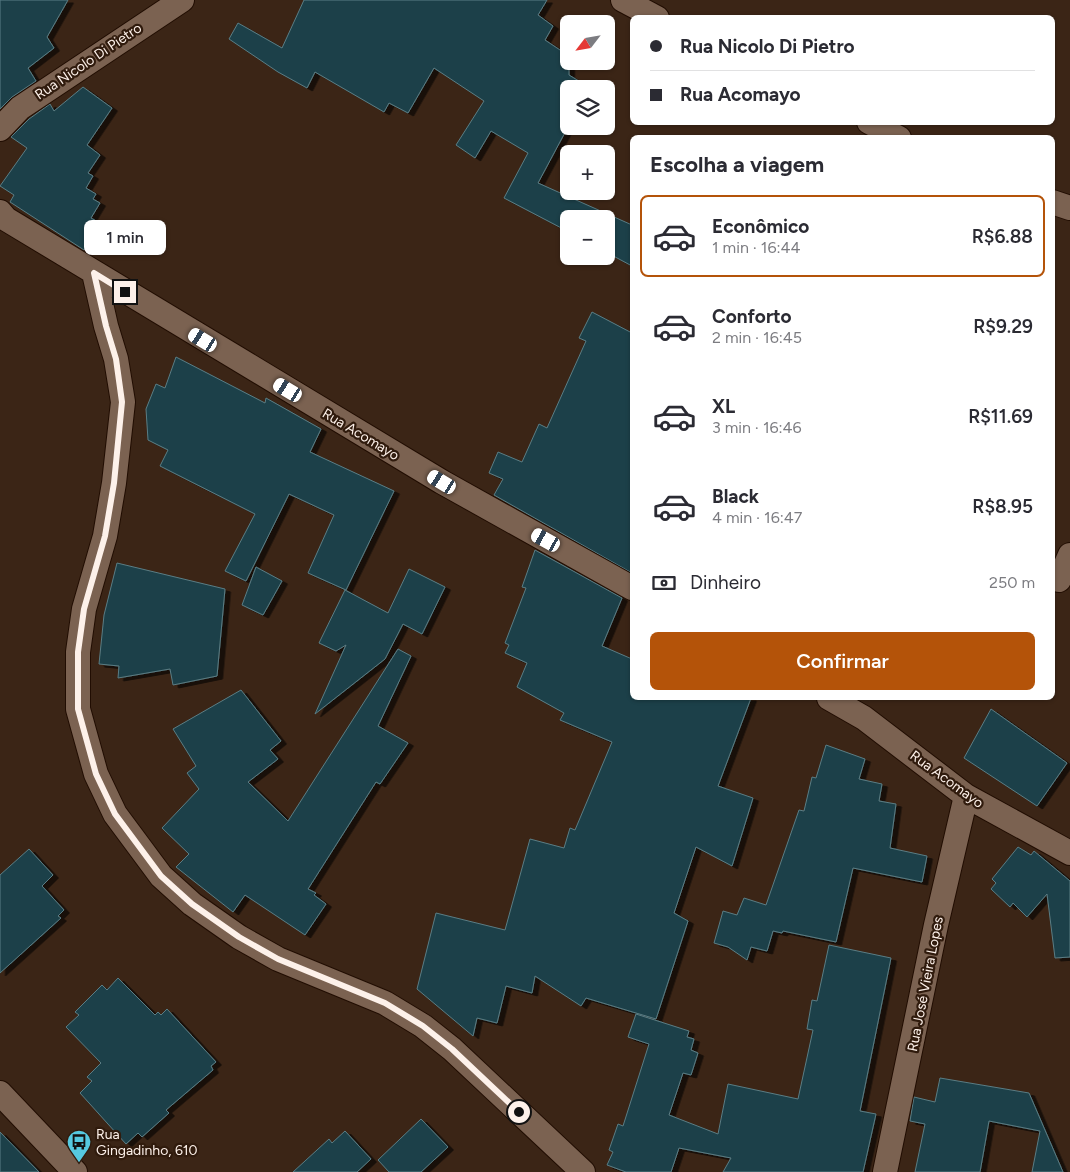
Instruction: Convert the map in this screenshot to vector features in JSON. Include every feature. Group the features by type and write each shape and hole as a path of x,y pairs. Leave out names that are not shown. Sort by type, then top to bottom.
{"street":[{"path":"623,0 651,15"},
{"name":"Rua Nicolo Di Pietro","path":"0,129 20,108 179,1"},
{"path":"875,125 894,135"},
{"path":"1055,203 1070,208"},
{"path":"2,217 94,273 106,326 116,359 122,402 114,483 105,536 84,609 78,652 78,709 96,774 115,814 161,876 192,904 239,937 278,959 385,1003 423,1026 452,1049 583,1172"},
{"name":"Rua Acomayo","path":"94,273 442,482 630,587"},
{"path":"1058,580 1070,555"},
{"name":"Rua Acomayo","path":"832,700 864,718 966,796 1070,853"},
{"name":"Rua José Vieira Lopes","path":"885,1172 936,925 966,796"},
{"path":"0,1093 75,1172"}],"building":[{"path":"0,0 68,0 47,37 54,48 28,68 36,81 12,97 0,109"},
{"path":"304,0 547,0 538,15 553,26 545,40 560,50 560,70 569,70 569,75 577,80 560,80 560,135 564,135 538,183 560,193 560,200 576,200 598,210 560,210 560,227 504,198 528,153 491,131 475,158 456,145 484,101 434,68 408,113 389,103 384,112 315,72 307,88 278,72 229,39 238,23 282,48"},
{"path":"83,87 112,108 87,145 100,155 88,173 93,176 86,188 96,194 93,199 100,203 91,218 100,223 84,250 10,202 14,195 0,186 27,148 11,137 29,119 50,104 54,111"},
{"path":"615,217 630,224 630,265 615,257"},
{"path":"592,312 630,332 630,572 494,495 503,479 489,473 498,452 522,462 539,424 547,428 586,341 579,338"},
{"path":"176,357 265,403 266,398 321,429 310,452 394,491 346,590 308,573 334,515 289,494 246,581 225,571 255,514 160,466 168,450 148,440 146,409 156,384 165,388"},
{"path":"535,550 622,598 602,646 630,658 630,700 750,700 718,786 753,798 732,866 696,847 674,913 688,921 656,1019 586,998 581,1006 535,976 532,993 506,986 497,1023 477,1018 473,1036 417,989 436,913 505,930 530,839 564,848 570,828 575,830 612,742 560,720 564,713 517,687 527,663 505,653 509,645 505,643 526,588 522,587"},
{"path":"117,563 225,589 217,676 173,685 170,669 118,678 119,666 99,664 104,615"},
{"path":"256,567 282,581 263,615 242,605"},
{"path":"409,569 445,587 422,634 403,624 385,659 315,714 346,645 336,651 319,643 345,590 388,613"},
{"path":"398,649 411,656 378,726 408,743 380,784 376,782 308,889 316,893 314,895 326,904 305,935 245,895 233,912 176,867 189,854 162,828 199,789 187,773 196,766 173,729 241,690 281,741 270,750 278,759 248,782 288,821"},
{"path":"991,709 1067,763 1037,806 964,758"},
{"path":"826,745 865,759 859,779 882,784 879,801 896,804 890,848 927,856 922,882 853,868 836,942 783,931 782,933 773,931 767,951 751,947 747,960 728,947 714,943 723,911 737,915 744,898 766,905 799,810 804,811 812,777 816,778"},
{"path":"1018,847 1031,855 1034,851 1070,881 1070,957 1055,958 1047,894 1027,917 1013,903 1010,907 991,889 996,883 992,879"},
{"path":"29,849 53,875 42,886 64,910 58,916 61,918 0,973 0,875"},
{"path":"829,945 891,958 860,1111 876,1114 863,1172 723,1172 731,1158 679,1148 671,1172 626,1172 607,1165 613,1152 609,1150 618,1124 623,1126 649,1044 628,1037 636,1014 689,1031 687,1037 694,1039 691,1050 698,1053 691,1075 683,1073 669,1115 718,1134 728,1084 798,1099 813,1030 807,1029 812,1000 817,1001"},
{"path":"118,978 155,1015 158,1012 161,1015 167,1009 216,1062 211,1066 213,1070 166,1110 169,1113 142,1137 138,1133 126,1144 80,1093 92,1081 87,1077 101,1063 66,1027 79,1015 75,1012 102,985 107,990"},
{"path":"940,1078 1029,1093 1063,1172 1032,1172 1040,1131 989,1121 980,1172 915,1172 925,1124 910,1121 914,1097 935,1102"},
{"path":"421,1119 448,1147 421,1172 389,1172 378,1160"},
{"path":"345,1131 371,1159 357,1172 293,1172 329,1139 332,1143"},
{"path":"0,1132 39,1172 0,1172"}],"place":[{"name":"Rua Gingadinho, 610","path":"79,1163"}],"route":[{"path":"125,292 94,273 106,326 116,359 122,402 114,483 105,536 84,609 78,652 78,709 96,774 115,814 141,852 161,876 192,904 239,937 278,959 385,1003 423,1026 452,1049 519,1112"}]}
